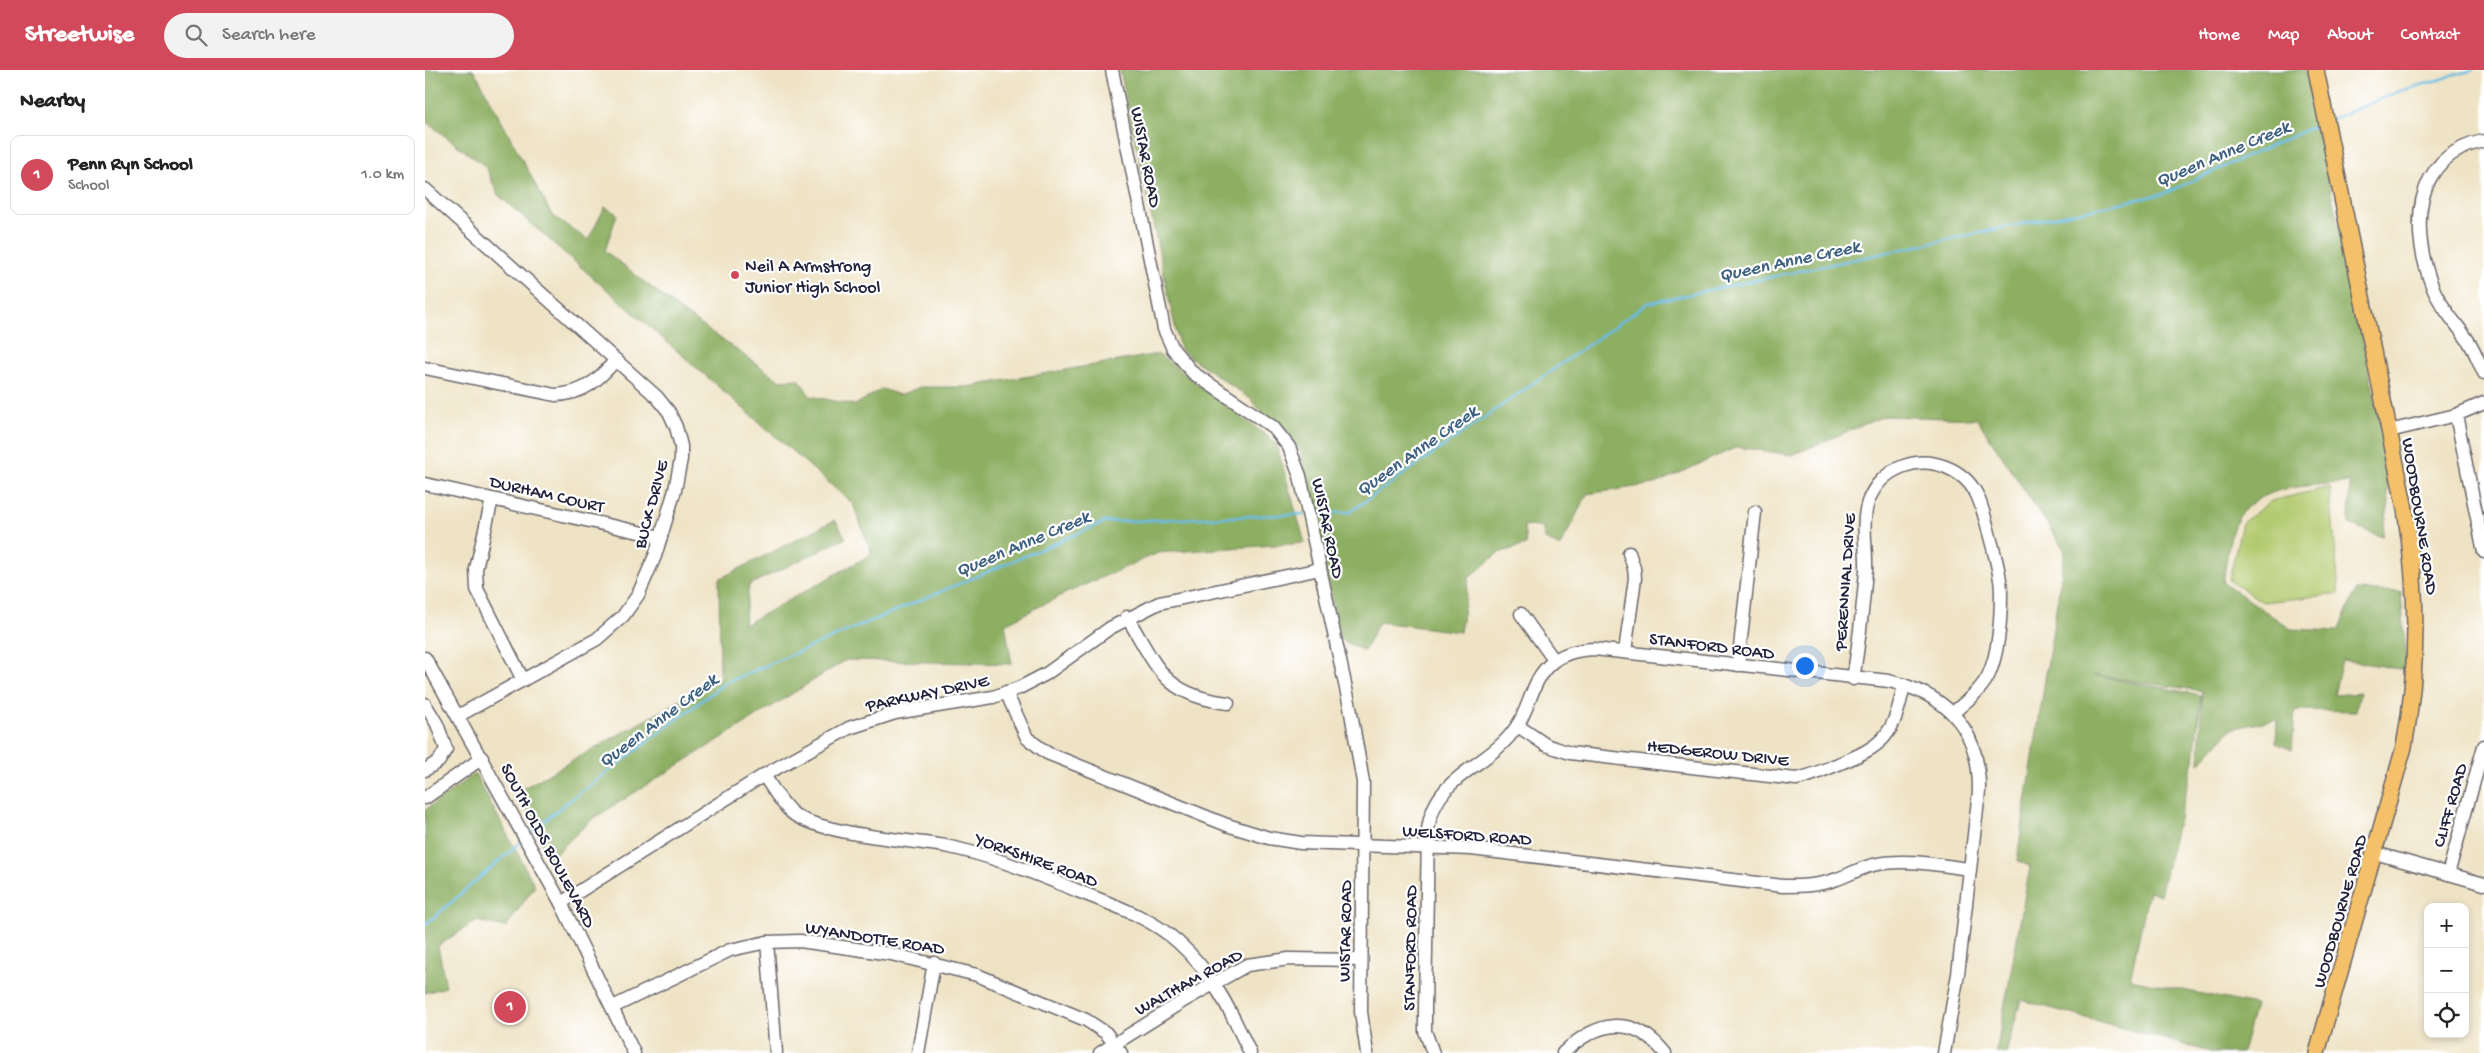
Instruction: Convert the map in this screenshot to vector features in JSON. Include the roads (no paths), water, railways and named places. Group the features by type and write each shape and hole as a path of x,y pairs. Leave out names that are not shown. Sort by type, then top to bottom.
{"main road":[{"name":"WOODBOURNE ROAD","path":"2316,70 2410,539 2417,638 2411,710 2404,747 2317,1053"}],"street":[{"name":"WISTAR ROAD","path":"1112,70 1156,294 1169,340 1183,363 1193,372 1265,420 1282,437 1296,462 1360,758 1363,782 1361,1012 1367,1053"},
{"path":"2484,141 2459,150 2439,166 2426,186 2419,215 2420,233 2433,288 2471,344 2484,373"},
{"name":"BUCK DRIVE","path":"426,191 617,360 667,408 676,427 681,446 679,475 661,537 638,596 611,629 589,644 458,716"},
{"path":"425,368 555,396 567,395 591,385 617,360"},
{"path":"2389,430 2455,415 2484,403"},
{"path":"2455,415 2484,552"},
{"name":"PERENNIAL DRIVE","path":"1853,678 1866,570 1865,518 1869,500 1882,479 1897,469 1915,463 1940,465 1962,477 1975,491 1980,502 1998,570 2001,593 1995,656 1988,676 1975,694 1953,712"},
{"name":"DURHAM COURT","path":"425,484 661,537"},
{"path":"492,499 476,570 477,589 523,680"},
{"path":"1738,665 1755,512"},
{"path":"1625,652 1635,578 1629,553"},
{"name":"PARKWAY DRIVE","path":"561,903 764,775 823,741 862,723 895,713 960,703 1006,692 1046,674 1127,617 1178,598 1320,569"},
{"path":"1521,614 1554,660"},
{"path":"1127,617 1157,668 1174,686 1192,696 1229,703"},
{"name":"STANFORD ROAD","path":"1433,1053 1425,1031 1429,822 1440,796 1454,780 1496,750 1517,726 1536,684 1554,660 1564,654 1578,650 1594,649 1904,685 1922,691 1953,712 1973,746 1979,774 1958,974 1944,1053"},
{"name":"SOUTH OLDS BOULEVARD","path":"425,658 561,903 634,1053"},
{"name":"HEDGEROW DRIVE","path":"1517,726 1546,746 1570,754 1796,779 1859,756 1882,740 1894,723 1904,685"},
{"name":"WELSFORD ROAD","path":"1006,692 1027,738 1047,752 1227,825 1254,834 1301,843 1471,849 1783,886 1821,884 1859,869 1887,862 1911,862 1969,869"},
{"path":"425,704 437,724 446,749 439,761 425,770"},
{"name":"CLIFF ROAD","path":"2448,874 2484,746"},
{"path":"425,798 482,758"},
{"name":"YORKSHIRE ROAD","path":"764,775 792,812 817,825 926,843 981,855 1131,912 1175,940 1213,983 1250,1053"},
{"path":"2375,854 2484,884"},
{"name":"WYANDOTTE ROAD","path":"613,1007 722,954 767,942 800,941 934,962 977,975 1065,1010 1096,1025 1117,1048"},
{"path":"767,942 776,1053"},
{"name":"WALTHAM ROAD","path":"1100,1053 1117,1048 1233,971 1257,962 1289,959 1361,960"},
{"path":"918,1053 934,962"},
{"path":"1563,1053 1591,1031 1615,1026 1643,1033 1665,1053"}],"waterway":[{"name":"Queen Anne Creek","path":"2332,119 2400,91 2473,70"},
{"name":"Queen Anne Creek","path":"1313,514 1350,512 1648,303 2163,194 2322,123"},
{"name":"Queen Anne Creek","path":"528,835 556,811 725,683 1105,522 1305,514"},
{"name":"Queen Anne Creek","path":"425,925 522,841"}],"place":[{"name":"Neil A Armstrong Junior High School","path":"735,275"},
{"name":"Penn Ryn School","path":"510,1007"}]}
